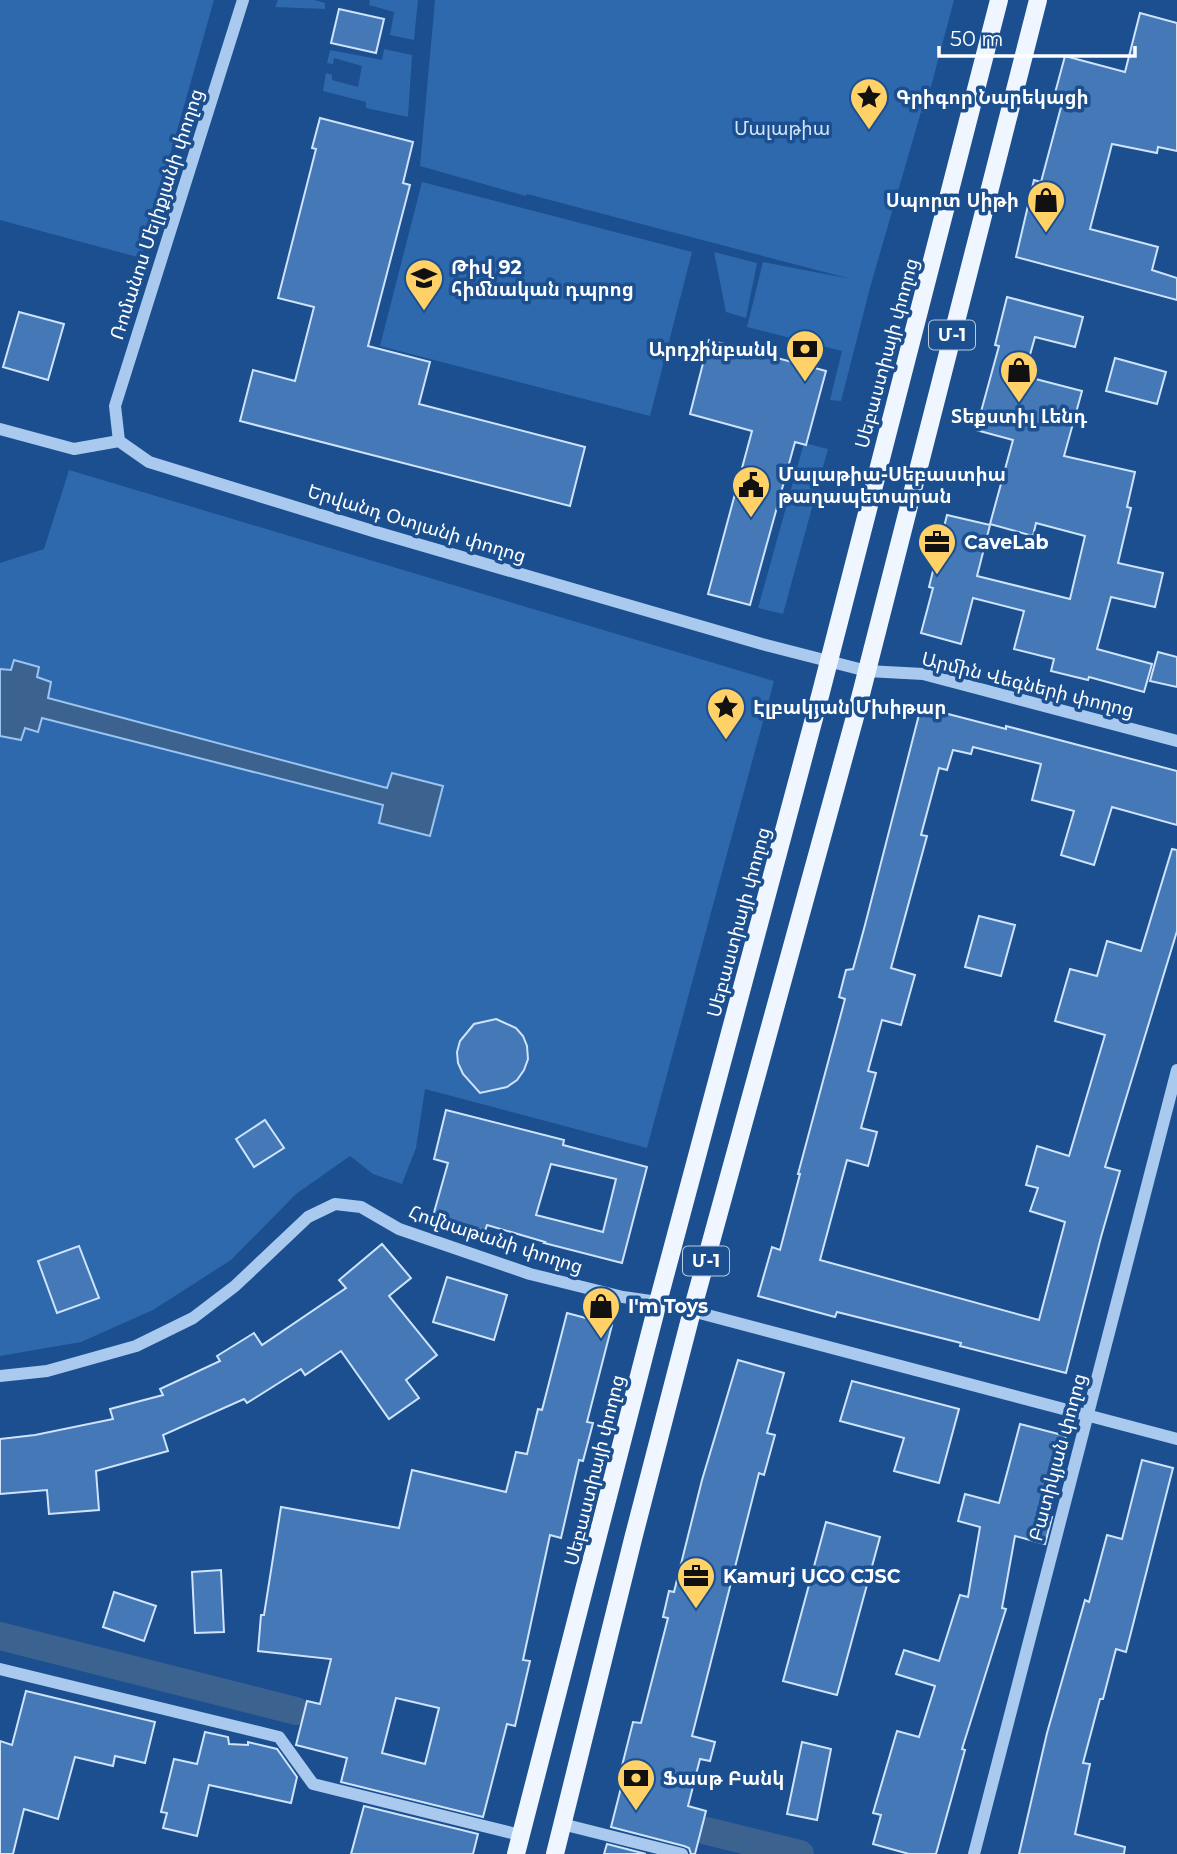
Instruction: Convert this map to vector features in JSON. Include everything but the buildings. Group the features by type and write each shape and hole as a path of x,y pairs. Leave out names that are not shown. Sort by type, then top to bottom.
{"main road":[{"name":"Սեբաստիայի փողոց","path":"516,1854 999,0"},
{"name":"Մ-1","path":"555,1854 692,1311 867,671 1038,0"}],"street":[{"name":"Ռոմանոս Մելիքյանի փողոց","path":"119,441 115,406 243,0"},
{"path":"0,429 74,449 119,441"},
{"name":"Երվանդ Օտյանի փողոց","path":"119,441 149,462 376,532 828,662"},
{"name":"Արմին Վեգների փողոց","path":"828,662 867,671 923,674 1177,741"},
{"name":"Բատիկյան փողոց","path":"974,1854 1177,1070"},
{"name":"Հովնաթանի փողոց","path":"0,1376 47,1371 136,1346 193,1318 235,1286 308,1217 335,1204 361,1207 399,1230 530,1274 623,1297 658,1302"},
{"path":"692,1311 1177,1438"},
{"path":"0,1669 279,1737 313,1784 520,1835"},
{"path":"562,1824 682,1854"}],"green space":[{"path":"0,0 214,0 141,258 0,220"},
{"path":"278,0 314,0 325,3 325,9 275,7"},
{"path":"370,0 418,0 414,40 390,35 394,12 369,5"},
{"name":"Մալաթիա","path":"435,0 954,0 924,113 921,112 871,284 841,401 830,400 842,351 747,327 763,262 851,279 527,194 526,196 420,166"},
{"path":"384,49 412,55 408,117 366,108 366,102 323,91 326,73 332,75 332,80 358,87 362,66 334,58 333,64 327,63 330,50 382,60"},
{"path":"422,182 692,252 650,416 380,346"},
{"path":"714,252 757,263 746,318 726,312"},
{"path":"804,443 828,449 783,614 758,608"},
{"path":"69,470 774,681 647,1148 425,1089 416,1148 402,1184 373,1174 350,1156 296,1194 231,1260 153,1310 81,1342 0,1356 0,563 44,549"}],"shaded area":[{"path":"14,660 39,667 37,677 51,682 48,698 387,788 392,773 443,786 430,836 379,823 383,805 42,718 38,732 25,728 21,740 0,736 0,669 11,670"}],"waterway":[{"path":"0,1636 296,1711"},
{"path":"707,1831 800,1854"}],"place":[{"name":"Գրիգոր Նարեկացի","path":"869,131"},
{"name":"Սպորտ Սիթի","path":"1046,234"},
{"name":"Թիվ 92 հիմնական դպրոց","path":"424,312"},
{"name":"Արդշինբանկ","path":"805,383"},
{"name":"Տեքստիլ Լենդ","path":"1019,404"},
{"name":"Մալաթիա-Սեբաստիա թաղապետարան","path":"751,519"},
{"name":"CaveLab","path":"937,576"},
{"name":"Էլբակյան Մխիթար","path":"726,741"},
{"name":"I'm Toys","path":"601,1340"},
{"name":"Kamurj UCO CJSC","path":"696,1610"},
{"name":"Ֆասթ Բանկ","path":"636,1812"}]}
